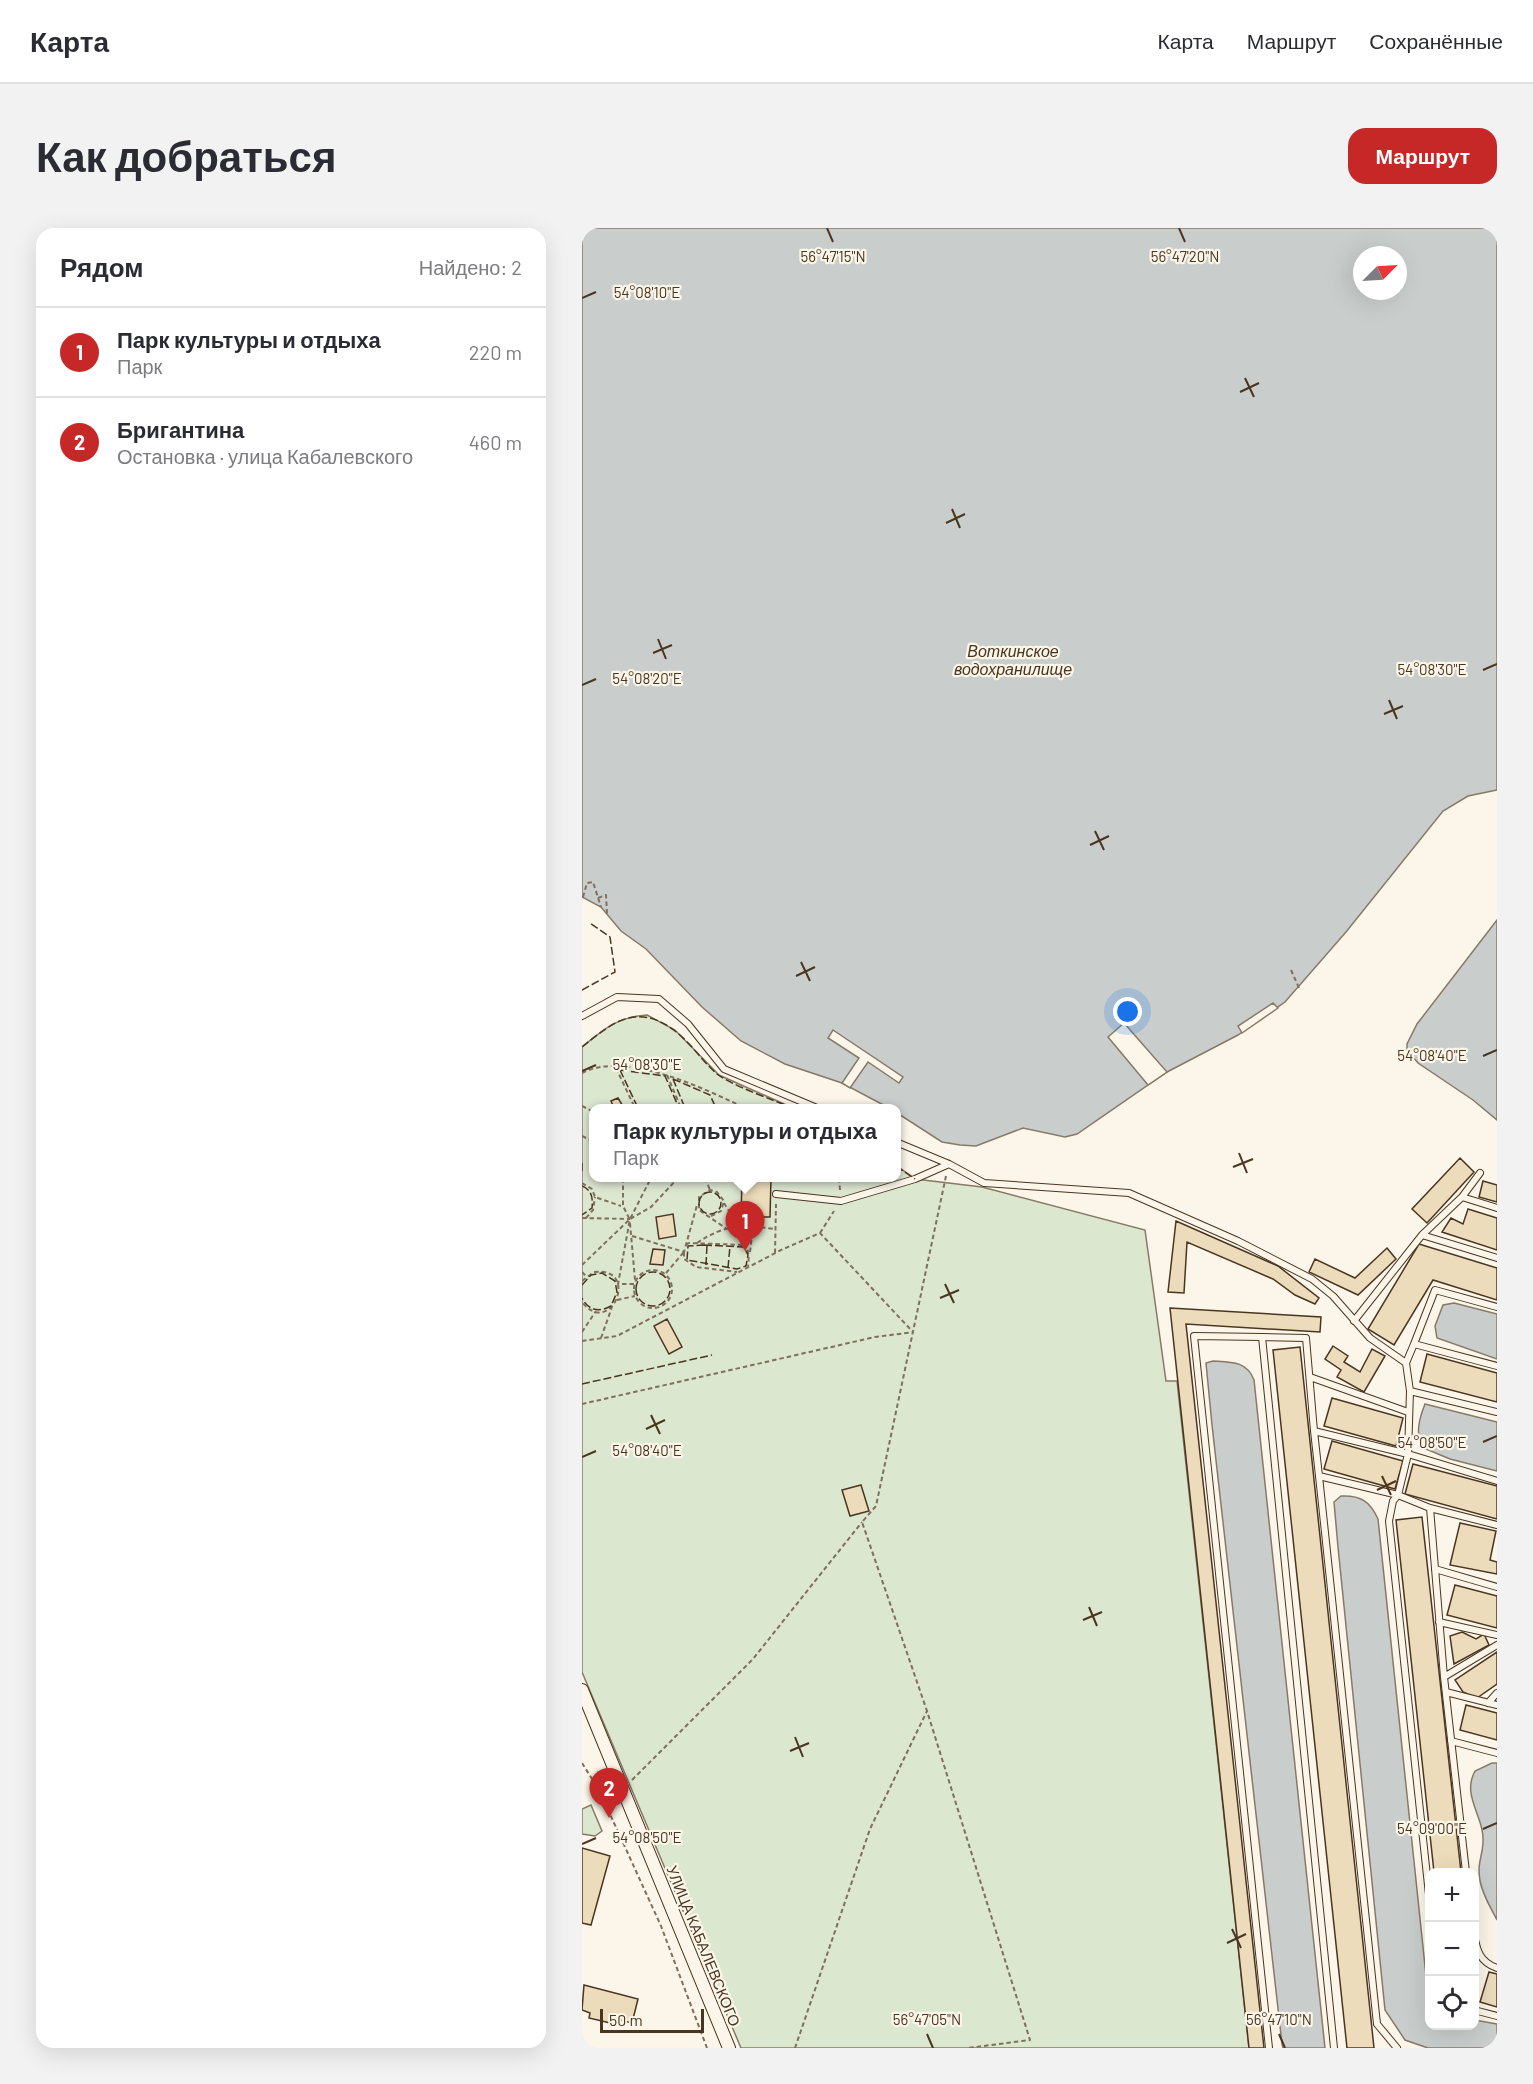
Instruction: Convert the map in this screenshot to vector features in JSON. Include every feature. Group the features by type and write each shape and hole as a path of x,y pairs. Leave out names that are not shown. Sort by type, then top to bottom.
{"street":[{"name":"УЛИЦА КАБАЛЕВСКОГО","path":"582,1689 729,2048"}],"lane":[{"path":"582,1016 617,997 659,999 688,1024 724,1070 807,1104"},
{"path":"901,1144 949,1164 984,1183 1129,1193 1238,1241 1312,1279 1333,1296 1370,1338 1406,1363"},
{"path":"776,1194 841,1201 915,1179 949,1164"},
{"path":"1354,1321 1422,1235 1462,1197 1480,1173"},
{"path":"1462,1197 1497,1208"},
{"path":"1422,1235 1497,1258"},
{"path":"1426,1868 1389,1521 1393,1501 1398,1495 1407,1454 1410,1391 1406,1363 1435,1290 1497,1307"},
{"path":"1269,2048 1194,1336 1306,1338 1377,2024 1397,2048"},
{"path":"1262,1337 1334,2048"},
{"path":"1414,1344 1497,1366"},
{"path":"1310,1377 1408,1412"},
{"path":"1410,1391 1497,1412"},
{"path":"1314,1431 1407,1454 1497,1481"},
{"path":"1319,1476 1398,1495 1430,1508 1497,1525"},
{"path":"1430,1508 1444,1677 1466,1868"},
{"path":"1435,1569 1497,1587"},
{"path":"1439,1622 1497,1635"},
{"path":"1444,1677 1497,1645"},
{"path":"1446,1692 1497,1705"},
{"path":"1488,1703 1497,1693"},
{"path":"1451,1741 1497,1753"},
{"path":"1479,1955 1488,1965 1497,1968"},
{"path":"1479,2011 1497,2016"}],"path":[{"path":"583,897 587,883 593,882 601,907"},
{"path":"598,898 606,895 607,914"},
{"path":"1291,970 1299,988"},
{"path":"582,1073 615,1067 666,1074 737,1104"},
{"path":"615,1067 633,1104"},
{"path":"666,1074 679,1104"},
{"path":"622,1790 753,1659 876,1506 949,1164"},
{"path":"618,1284 634,1282 640,1273 656,1269 671,1281 672,1289 665,1304 650,1308 642,1305 635,1296 634,1282 632,1236 630,1219 623,1206 623,1182"},
{"path":"601,1340 612,1307 617,1300 630,1219 649,1182"},
{"path":"582,1265 630,1219 651,1207 674,1182"},
{"path":"707,1182 710,1190"},
{"path":"582,1183 592,1189 595,1197 593,1210 583,1218"},
{"path":"738,1272 691,1265 684,1259 700,1194 710,1190 720,1193 723,1203 738,1226 750,1255"},
{"path":"775,1253 776,1194"},
{"path":"595,1197 623,1206"},
{"path":"711,1216 719,1213 723,1203"},
{"path":"697,1205 701,1212 711,1216 727,1228"},
{"path":"583,1218 630,1219"},
{"path":"697,1244 714,1232 727,1228 738,1226 775,1229"},
{"path":"748,1268 753,1227"},
{"path":"582,1341 617,1336 775,1253 820,1233 914,1332"},
{"path":"632,1236 684,1252"},
{"path":"686,1245 746,1245"},
{"path":"665,1274 684,1252"},
{"path":"582,1272 586,1276"},
{"path":"582,1281 586,1276 602,1272 610,1275 618,1284"},
{"path":"617,1300 635,1296"},
{"path":"582,1302 596,1311"},
{"path":"582,1332 596,1311 612,1307"},
{"path":"582,1404 875,1337 914,1332"},
{"path":"862,1522 927,1711 1029,2040 968,2048"},
{"path":"795,2048 870,1829 927,1711"},
{"path":"582,1763 599,1790 660,1926 707,2048"}],"green space":[{"path":"647,1015 675,1030 719,1075 784,1104 589,1104 589,1182 901,1182 901,1169 915,1179 982,1187 1145,1230 1166,1381 1177,1381 1249,2048 741,2048 582,1672 582,1047 604,1029 636,1016"},
{"path":"591,1805 602,1831 595,1836 582,1834 582,1809"}],"water":[{"name":"Воткинское водохранилище","path":"582,228 1497,228 1497,790 1468,796 1443,811 1346,932 1285,1002 1238,1035 1167,1072 1077,1134 1065,1137 1023,1128 976,1146 960,1145 942,1142 901,1116 901,1104 881,1104 842,1083 785,1064 741,1041 702,1007 646,949 621,931 601,907 582,897"},
{"path":"1497,920 1497,1120 1473,1100 1418,1063 1407,1050 1407,1044 1417,1024"},
{"path":"1454,1303 1497,1314 1497,1359 1437,1338 1435,1326 1443,1305"},
{"path":"1232,1362 1243,1366 1254,1380 1325,2048 1283,2048 1282,2044 1212,1425 1206,1363"},
{"path":"1425,1404 1497,1422 1497,1471 1450,1459 1421,1447 1419,1426"},
{"path":"1341,1496 1359,1498 1372,1508 1378,1519 1425,1966 1425,2030 1479,2030 1479,2021 1497,2024 1497,2048 1428,2048 1405,2040 1385,2010 1334,1502"},
{"path":"1497,1763 1497,1920 1480,1881 1483,1833 1472,1798 1471,1780 1475,1771"}],"pier":[{"path":"1273,1003 1278,1008 1242,1033 1238,1026"},
{"path":"1124,1023 1167,1072 1148,1085 1108,1037"},
{"path":"833,1030 903,1077 899,1083 868,1062 850,1088 842,1083 859,1058 828,1038"}],"building":[{"path":"618,1098 622,1104 612,1104 611,1101"},
{"path":"1460,1158 1474,1172 1427,1223 1412,1209"},
{"path":"1483,1181 1497,1185 1497,1202 1479,1197"},
{"path":"742,1182 771,1182 770,1217 741,1217"},
{"path":"1468,1209 1497,1218 1497,1250 1442,1232 1451,1218 1463,1224"},
{"path":"673,1214 676,1236 659,1239 656,1217"},
{"path":"1176,1221 1278,1266 1319,1298 1315,1304 1295,1295 1273,1279 1187,1242 1184,1293 1168,1292"},
{"path":"1419,1244 1497,1268 1497,1300 1433,1280 1394,1345 1368,1329"},
{"path":"1387,1248 1396,1259 1358,1295 1309,1272 1315,1259 1355,1278"},
{"path":"653,1249 665,1250 663,1265 650,1264"},
{"path":"1170,1308 1321,1317 1320,1332 1186,1324 1264,2048 1249,2048"},
{"path":"667,1319 682,1347 669,1354 654,1326"},
{"path":"1333,1346 1348,1356 1344,1362 1360,1372 1372,1349 1385,1356 1364,1392 1337,1377 1341,1370 1325,1359"},
{"path":"1300,1347 1374,2048 1347,2048 1273,1350"},
{"path":"1427,1354 1497,1373 1497,1402 1420,1382"},
{"path":"1332,1398 1403,1418 1396,1446 1324,1426"},
{"path":"1332,1441 1403,1461 1395,1489 1324,1469"},
{"path":"1413,1464 1497,1486 1497,1519 1405,1494"},
{"path":"861,1485 869,1511 850,1516 842,1490"},
{"path":"1422,1517 1461,1868 1434,1868 1396,1520"},
{"path":"1460,1523 1496,1531 1490,1560 1497,1562 1497,1574 1450,1565"},
{"path":"1455,1585 1497,1596 1497,1628 1447,1615"},
{"path":"1462,1632 1476,1639 1484,1634 1489,1645 1454,1664 1450,1636"},
{"path":"1497,1652 1497,1684 1477,1698 1463,1692 1455,1680"},
{"path":"1466,1705 1497,1713 1497,1740 1460,1730"},
{"path":"582,1848 610,1856 591,1925 582,1923"},
{"path":"1489,1972 1497,1974 1497,2007 1480,2002"},
{"path":"584,1985 638,1999 632,2023 620,2020 619,2025 589,2018 590,2013 582,2010"}],"fence":[{"path":"582,990 615,972 610,937 590,923"},
{"path":"582,1047 615,1023 637,1017 649,1018 675,1031 724,1079 783,1104"},
{"path":"620,1070 665,1076 677,1104"},
{"path":"620,1070 636,1104"},
{"path":"673,1079 710,1095 714,1104"},
{"path":"673,1079 683,1104"},
{"path":"582,1163 582,1173"},
{"path":"901,1169 915,1179"},
{"path":"582,1186 590,1192 592,1198 592,1208 582,1215"},
{"path":"710,1192 718,1195 721,1203 718,1211 710,1214 702,1211 699,1203 702,1195 710,1192"},
{"path":"704,1245 744,1247 748,1255 746,1266 737,1269 687,1260 688,1246 704,1245"},
{"path":"706,1265 707,1245"},
{"path":"728,1268 730,1246"},
{"path":"653,1272 665,1277 670,1289 665,1301 653,1306 641,1301 636,1289 641,1277 653,1272"},
{"path":"582,1285 591,1275 602,1273 615,1281 617,1292 611,1306 598,1310 591,1308 582,1298"},
{"path":"582,1384 712,1355"}],"place":[{"name":"Парк культуры и отдыха","path":"745,1251"},
{"name":"Бригантина","path":"609,1818"}]}
